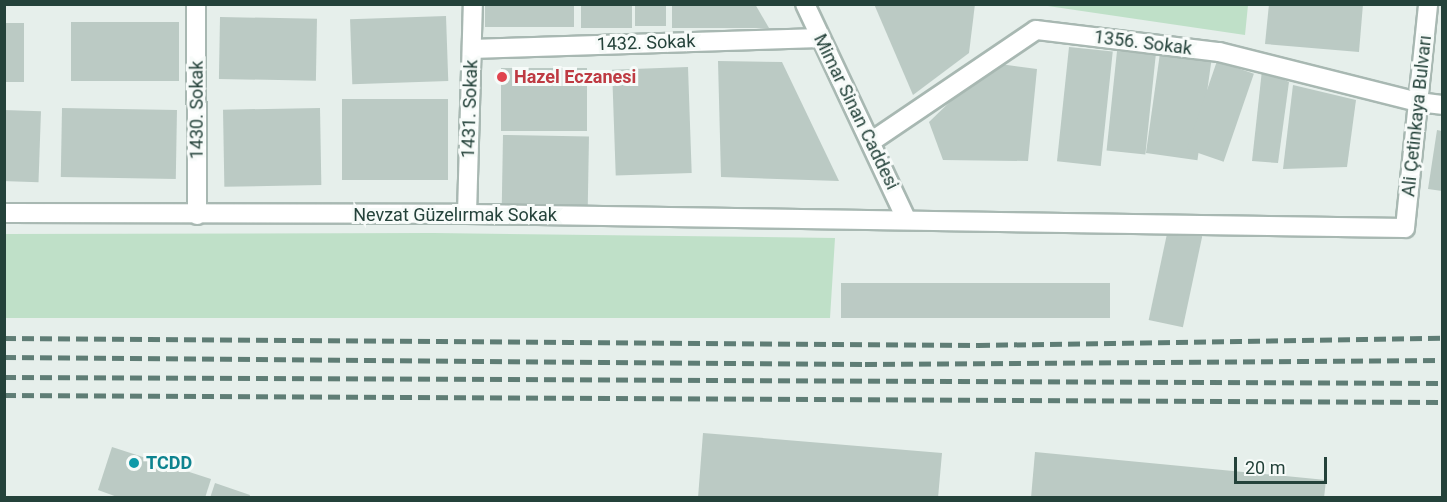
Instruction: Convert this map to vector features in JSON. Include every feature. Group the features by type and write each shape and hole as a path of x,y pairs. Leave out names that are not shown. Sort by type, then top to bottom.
{"street":[{"name":"1430. Sokak","path":"196,4 197,215"},
{"name":"1431. Sokak","path":"467,214 473,4"},
{"name":"Mimar Sinan Caddesi","path":"805,4 819,38 872,141 906,219"},
{"name":"Ali Çetinkaya Bulvarı","path":"1405,228 1428,4"},
{"name":"1356. Sokak","path":"872,141 1036,30 1220,52 1418,102 1443,105"},
{"name":"1432. Sokak","path":"472,49 819,38"},
{"name":"Nevzat Güzelırmak Sokak","path":"4,213 467,214 1405,228"}],"green space":[{"path":"1041,5 1248,5 1245,35"},
{"path":"433,233 835,238 830,318 5,318 5,234"}],"building":[{"path":"485,4 574,4 574,27 485,27"},
{"path":"581,4 632,4 632,28 581,28"},
{"path":"635,4 666,4 666,26 635,26"},
{"path":"672,4 755,4 769,28 672,28"},
{"path":"874,4 975,4 969,53 913,95"},
{"path":"1269,4 1363,4 1359,52 1265,44"},
{"path":"446,16 448,81 352,84 350,19"},
{"path":"220,17 317,19 316,81 219,79"},
{"path":"71,22 179,22 179,81 71,81"},
{"path":"4,23 24,23 24,82 4,82"},
{"path":"1069,47 1113,52 1101,166 1057,161"},
{"path":"1117,51 1156,55 1145,155 1107,150"},
{"path":"1160,53 1211,60 1197,160 1146,153"},
{"path":"718,61 782,62 839,181 721,177"},
{"path":"1217,61 1254,74 1224,162 1187,149"},
{"path":"1000,64 1037,69 1028,161 943,160 929,122 985,68"},
{"path":"688,67 692,173 616,176 612,70"},
{"path":"501,68 587,68 587,131 501,131"},
{"path":"1262,70 1289,82 1278,163 1252,161"},
{"path":"1293,85 1356,100 1347,167 1283,169"},
{"path":"342,99 448,99 448,180 342,180"},
{"path":"62,108 177,110 176,179 61,177"},
{"path":"320,108 321,185 224,187 223,110"},
{"path":"4,110 41,111 38,182 4,181"},
{"path":"1437,130 1442,131 1442,191 1428,189"},
{"path":"503,135 589,137 588,207 502,206"},
{"path":"1168,229 1202,236 1183,327 1149,320"},
{"path":"841,283 1110,283 1110,318 841,318"},
{"path":"703,433 942,453 938,498 698,498"},
{"name":"TCDD","path":"112,447 211,479 205,498 120,498 98,490"},
{"path":"1035,452 1326,480 1324,498 1031,498"},
{"name":"TCDD","path":"215,483 250,495 249,498 210,498"}],"railway":[{"path":"4,338 978,345 1442,338"},
{"path":"4,357 865,364 1442,360"},
{"path":"4,377 1442,383"},
{"path":"4,395 1442,402"}],"place":[{"name":"Hazel Eczanesi","path":"502,77"},
{"name":"TCDD","path":"134,463"}]}
